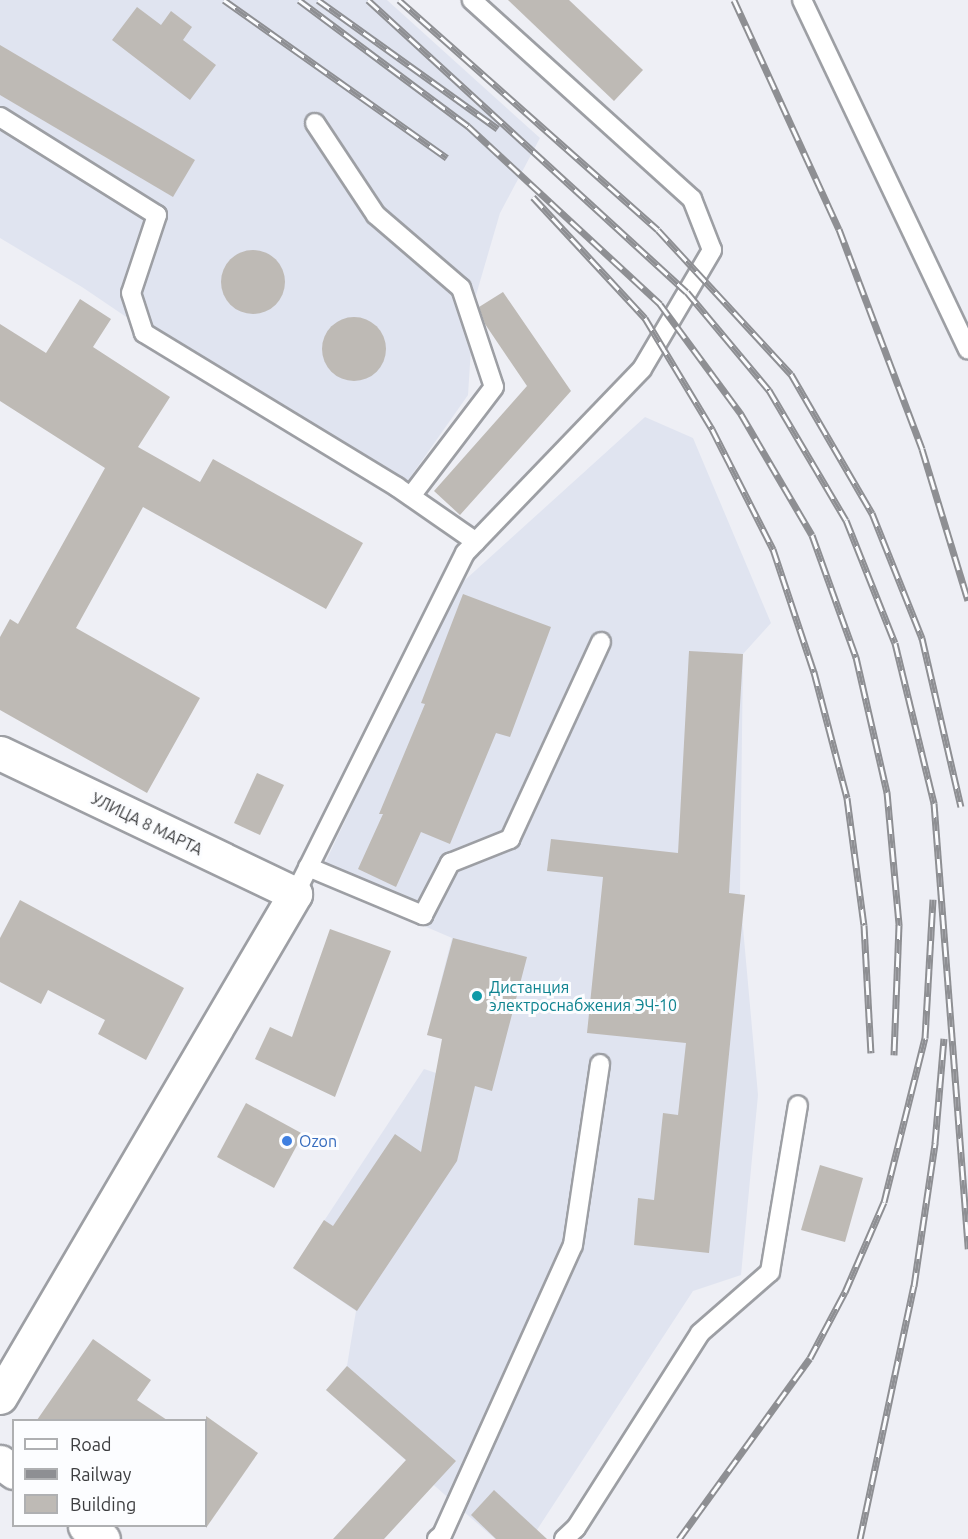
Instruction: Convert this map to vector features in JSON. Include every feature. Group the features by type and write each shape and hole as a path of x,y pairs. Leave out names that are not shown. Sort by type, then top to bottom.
{"street":[{"name":"УЛИЦА 8 МАРТА","path":"0,753 301,880"},
{"path":"0,1398 301,880"},
{"path":"86,1527 103,1539"}],"lane":[{"path":"472,0 692,200 712,250 642,369 465,553 301,880 423,915 450,863 510,839 601,642"},
{"path":"802,0 968,350"},
{"path":"0,117 157,215 130,293 144,333 411,496 476,542"},
{"path":"315,123 376,215 461,288 494,387 411,496"},
{"path":"437,1539 442,1535 573,1245 600,1064"},
{"path":"564,1539 576,1528 700,1333 770,1272 798,1105"}],"shaded area":[{"path":"0,0 387,0 540,138 500,213 474,302 468,395 395,499 82,287 0,238"},
{"path":"645,417 693,438 771,623 743,654 740,894 758,1095 741,1275 693,1291 531,1539 495,1539 326,1390 347,1366 356,1311 293,1268 424,1069 436,1073 444,1039 427,1035 452,938 317,880 455,589"}],"building":[{"path":"508,0 569,0 643,70 614,101"},
{"path":"137,7 161,25 171,11 192,27 183,40 216,65 190,100 112,40"},
{"path":"0,45 195,160 173,197 0,95"},
{"path":"253,250 265,252 276,259 283,270 285,282 283,294 276,305 265,312 253,314 241,312 230,305 223,294 221,282 223,270 230,259 241,252"},
{"path":"503,292 571,391 460,515 434,491 527,386 485,324 479,307"},
{"path":"80,299 111,319 93,347 170,397 138,447 200,482 213,459 363,543 326,609 143,507 76,628 200,698 147,793 0,710 0,637 10,619 18,624 105,468 0,401 0,324 46,353"},
{"path":"354,317 372,323 380,331 386,349 380,367 372,375 354,381 336,375 328,367 322,349 328,331 336,323"},
{"path":"463,594 551,627 510,737 496,733 450,844 421,832 396,887 358,869 383,814 379,814 425,704 421,703"},
{"path":"689,651 743,654 729,893 745,895 709,1253 634,1245 638,1198 654,1200 663,1113 678,1115 686,1043 587,1033 603,877 547,871 551,839 678,853"},
{"path":"257,773 284,785 260,835 234,823"},
{"path":"20,900 184,988 146,1060 98,1034 105,1020 48,990 41,1004 0,982 0,938"},
{"path":"330,929 391,951 335,1097 255,1059 270,1027 292,1037"},
{"path":"453,938 527,957 492,1091 475,1086 457,1161 357,1311 293,1268 324,1220 333,1226 395,1134 421,1152 442,1039 427,1035"},
{"path":"246,1103 303,1134 274,1188 217,1157"},
{"path":"820,1165 863,1178 845,1242 801,1230"},
{"path":"93,1339 151,1380 137,1400 166,1419 38,1419"},
{"path":"347,1366 456,1461 384,1539 333,1539 406,1460 326,1390"},
{"path":"206,1416 258,1453 207,1527 207,1419"},
{"path":"494,1490 547,1539 496,1539 471,1515"}],"railway":[{"path":"224,0 447,158"},
{"path":"299,0 468,126 660,304 741,414 812,535 856,657 887,792 899,925 894,1055"},
{"path":"318,0 498,129"},
{"path":"368,0 687,292 769,390 846,520 895,643 934,803 968,1249"},
{"path":"399,0 658,230 791,374 872,513 922,638 961,807"},
{"path":"734,0 839,229 922,449 968,600"},
{"path":"533,197 645,318 712,429 773,549 814,672 847,798 864,925 871,1053"},
{"path":"679,1539 810,1358 845,1292 884,1202 925,1038 933,899"},
{"path":"860,1539 914,1286 935,1143 944,1038"}],"place":[{"name":"Дистанция электроснабжения ЭЧ-10","path":"477,996"},
{"name":"Ozon","path":"287,1141"}]}
